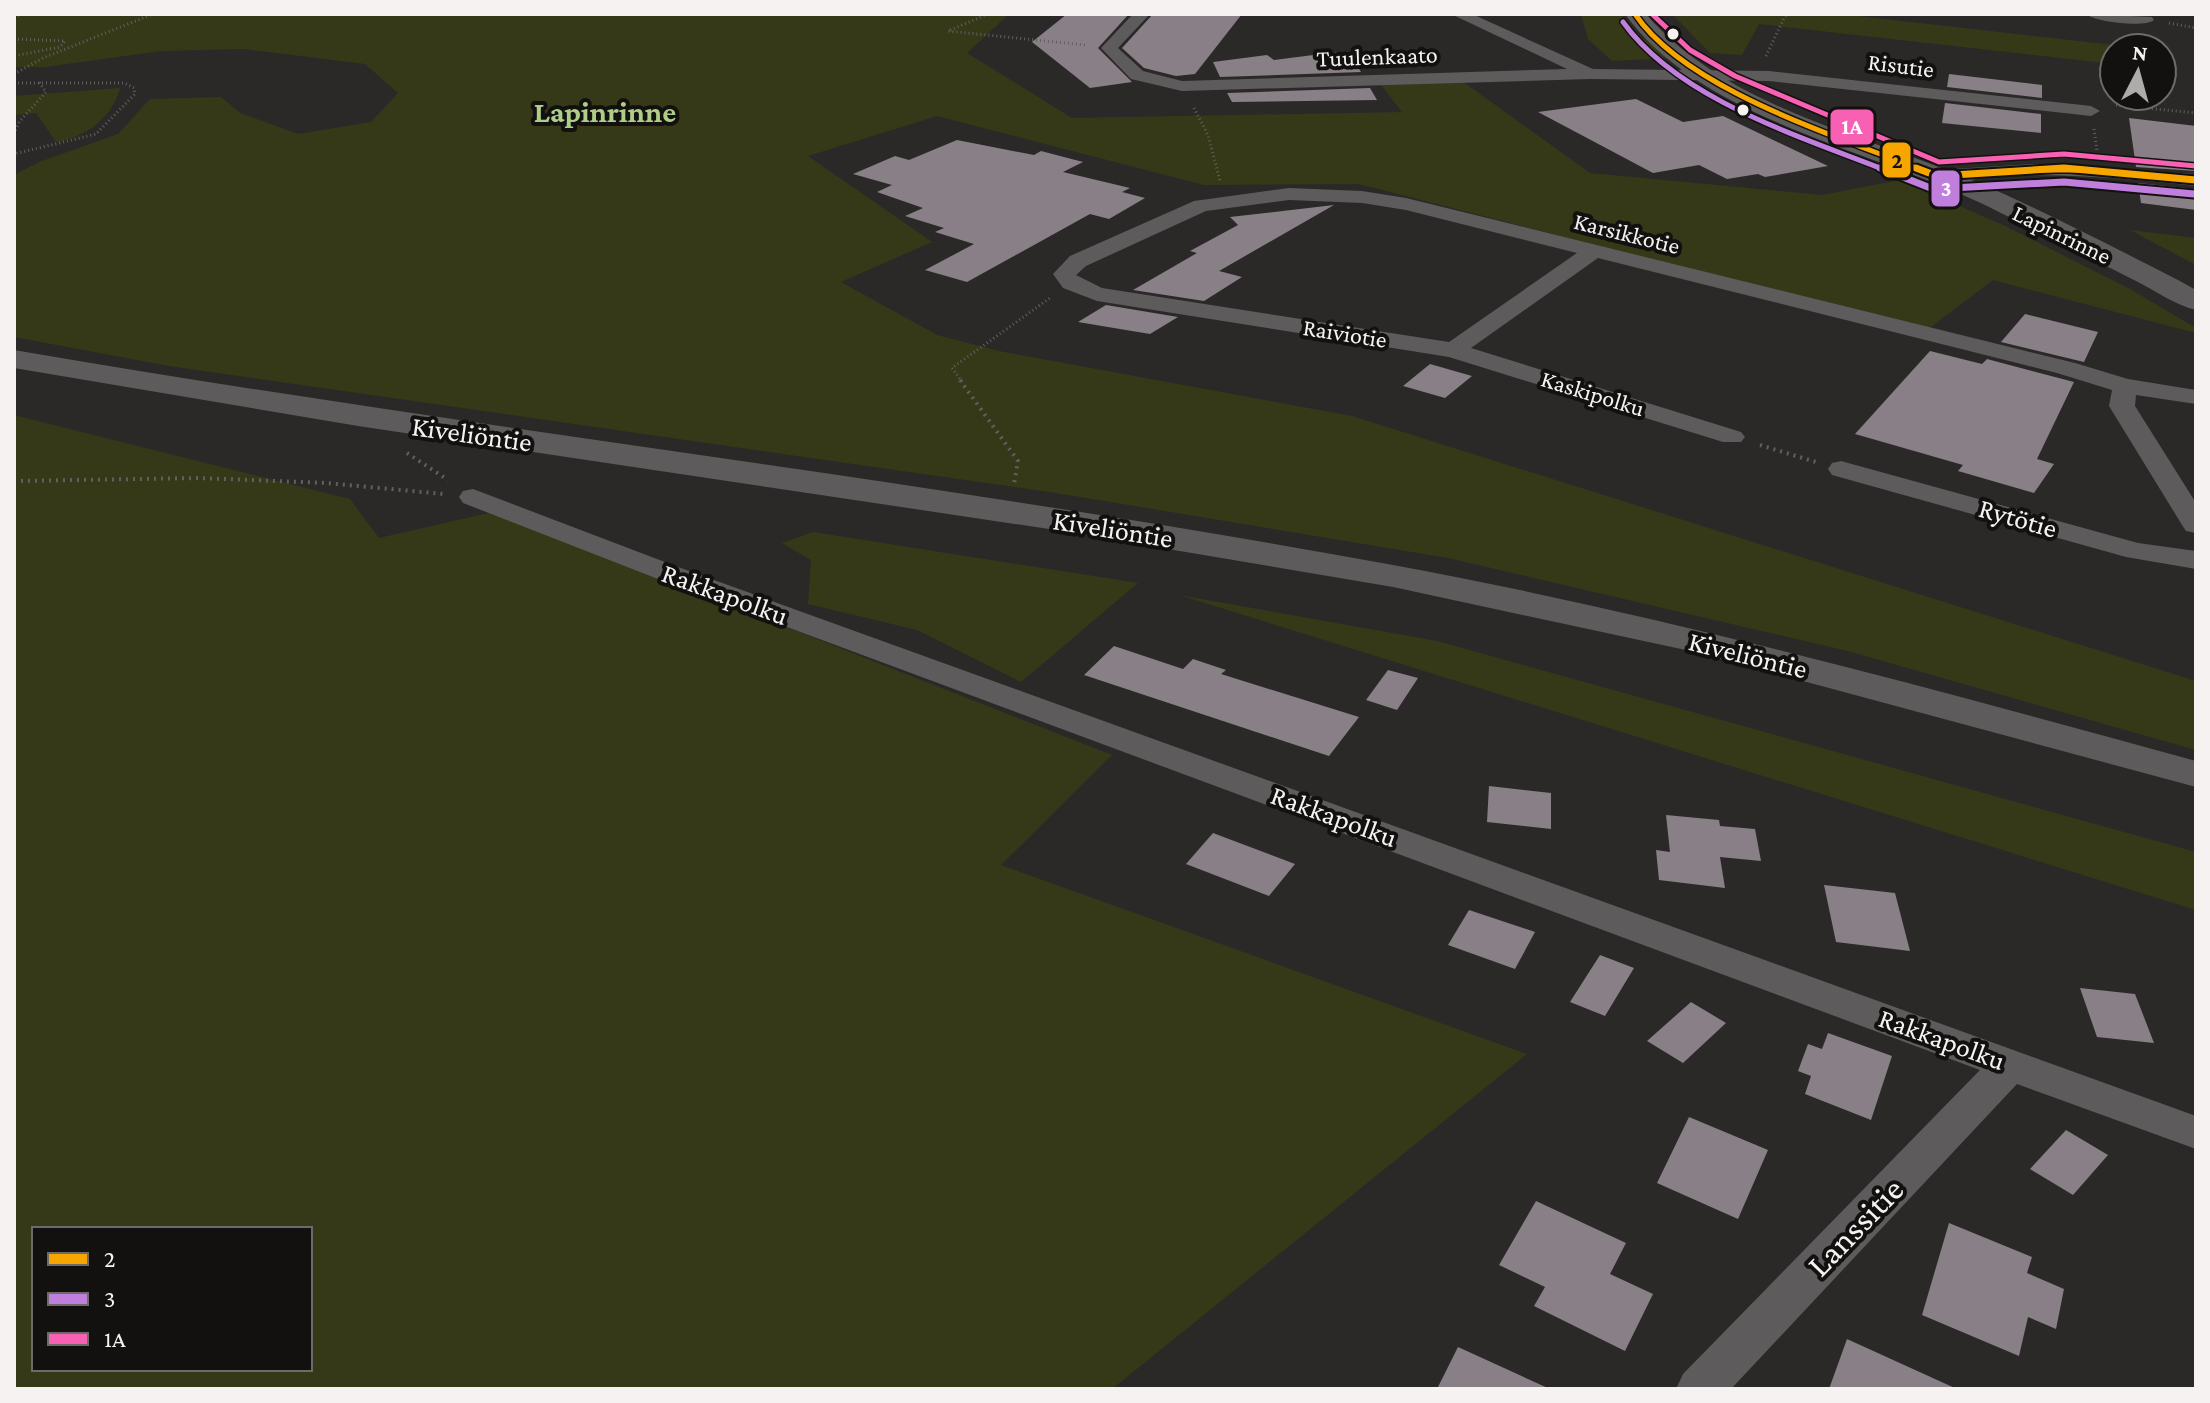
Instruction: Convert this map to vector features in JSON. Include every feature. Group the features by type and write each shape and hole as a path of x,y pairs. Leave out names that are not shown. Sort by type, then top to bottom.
{"street":[{"path":"1109,48 1142,14"},
{"path":"1459,14 1553,54 1590,74"},
{"name":"Lapinrinne","path":"1635,14 1660,42 1705,75 1792,118 1966,187 2196,302"},
{"path":"2094,14 2146,20"},
{"name":"Tuulenkaato","path":"1109,48 1137,75 1182,86 1590,74 1705,75"},
{"name":"Risutie","path":"1705,75 1793,78 2091,111"},
{"path":"1937,176 1971,171 2100,169 2196,180"},
{"name":"Karsikkotie","path":"1071,283 1064,274 1078,261 1201,205 1289,194 1362,197 1406,204 2066,368 2125,386 2196,397"},
{"path":"1453,350 1593,252"},
{"name":"Raiviotie","path":"1071,283 1097,294 1453,350"},
{"name":"Kaskipolku","path":"1453,350 1732,437"},
{"name":"Kiveliöntie","path":"14,359 382,420 998,511 1398,577 1702,642 2196,774"},
{"path":"2125,386 2122,406 2196,525"},
{"name":"Rytötie","path":"1841,469 2136,551 2196,560"},
{"name":"Rakkapolku","path":"473,497 682,579 2196,1133"},
{"name":"Lanssitie","path":"1700,1389 2011,1064"}],"path":[{"path":"14,17 22,14"},
{"path":"14,74 43,58 153,14"},
{"path":"988,14 948,31 1109,48"},
{"path":"14,39 65,41 60,47 14,56"},
{"path":"14,134 19,122 46,92 39,82"},
{"path":"14,83 124,83 134,88 135,94 96,134 14,154"},
{"path":"1182,86 1208,135 1225,201"},
{"path":"2100,169 2091,111 2094,102 2196,113"},
{"path":"998,511 1016,481 1018,461 952,368 1071,283"},
{"path":"1732,437 1841,469"},
{"path":"414,449 398,447 473,497"},
{"path":"14,481 199,478 326,483 473,497"}],"green space":[{"path":"14,14 1009,14 967,53 1072,118 1402,112 1381,85 1462,81 1590,173 1822,195 1900,180 2005,226 2130,289 2196,328 2196,333 1993,280 1927,330 1359,184 1204,185 937,116 808,156 932,242 841,282 937,335 999,351 1352,416 2196,681 2196,750 1844,650 1448,558 1056,493 169,366 14,337 14,175 39,162 118,134 150,99 221,97 240,113 298,134 371,122 398,93 365,64 243,49 161,51 45,67 14,67"},
{"path":"1581,14 1620,14 1629,28 1671,58 1612,61 1588,39"},
{"path":"1672,14 1841,14 2098,43 2098,62 1759,24 1742,55 1710,53"},
{"path":"120,88 111,108 96,124 78,136 56,142 36,113 14,115 14,96"},
{"path":"2130,230 2196,238 2196,265"},
{"path":"14,415 350,499 379,538 493,512 1112,755 1001,865 1527,1054 1112,1389 14,1389"},
{"path":"813,532 1138,583 1021,682 917,630 808,604 811,560 782,543"},
{"path":"1179,595 1437,641 2196,852 2196,910"}],"building":[{"path":"1067,14 1129,14 1098,48 1132,82 1090,88 1032,42"},
{"path":"1153,14 1242,14 1195,74 1176,76 1144,68 1122,48"},
{"path":"1337,52 1343,56 1350,55 1361,72 1220,77 1213,62 1267,55 1274,60"},
{"path":"1949,74 2042,85 2042,98 1947,87"},
{"path":"1370,88 1377,100 1232,102 1227,93"},
{"path":"1636,99 1683,122 1723,116 1828,166 1765,177 1758,174 1727,179 1699,165 1653,173 1538,112"},
{"path":"1945,103 2041,114 2041,133 1942,123"},
{"path":"2129,118 2196,126 2196,171 2136,167"},
{"path":"957,140 1034,155 1041,151 1083,162 1063,172 1130,188 1122,192 1145,198 1109,219 1090,214 967,282 925,270 974,244 935,232 944,228 905,216 923,208 877,192 892,185 853,174 895,156 909,160"},
{"path":"2138,183 2196,189 2196,210 2141,203"},
{"path":"1334,205 1219,271 1242,277 1204,301 1133,290 1197,253 1190,251 1238,225 1230,217"},
{"path":"1106,305 1178,317 1150,334 1078,322"},
{"path":"2025,314 2098,332 2084,362 2001,342"},
{"path":"1930,351 1982,364 1987,359 2074,382 2037,459 2054,464 2034,493 1958,471 1963,465 1855,434"},
{"path":"1430,364 1472,376 1445,398 1403,386"},
{"path":"1114,646 1183,669 1193,659 1226,670 1221,674 1359,717 1329,756 1084,675"},
{"path":"1388,670 1418,678 1397,710 1366,700"},
{"path":"1489,786 1551,793 1551,829 1487,822"},
{"path":"1666,815 1719,820 1720,826 1755,829 1761,861 1720,857 1725,888 1659,880 1656,850 1670,852"},
{"path":"1213,833 1295,864 1269,896 1186,864"},
{"path":"1824,885 1895,893 1910,951 1836,942"},
{"path":"1469,910 1535,932 1515,969 1448,945"},
{"path":"1600,955 1634,968 1605,1016 1570,1002"},
{"path":"2080,988 2135,994 2154,1043 2097,1037"},
{"path":"1691,1002 1726,1023 1683,1063 1647,1041"},
{"path":"1828,1033 1892,1056 1871,1120 1805,1094 1811,1076 1798,1071 1808,1044 1822,1049"},
{"path":"1689,1117 1768,1150 1738,1219 1657,1183"},
{"path":"2066,1130 2108,1155 2073,1195 2030,1169"},
{"path":"1536,1201 1626,1243 1610,1274 1653,1294 1625,1351 1534,1306 1545,1287 1499,1265"},
{"path":"1949,1223 2032,1257 2027,1273 2064,1289 2056,1329 2028,1317 2019,1356 1922,1315"},
{"path":"1847,1339 1957,1389 1829,1389"},
{"path":"1458,1347 1550,1389 1437,1389"}],"transit line":[{"name":"2","path":"1635,14 1643,26 1682,61 1728,88 1792,118 1937,176 2064,168 2196,180"},
{"name":"1A","path":"1652,14 1690,50 1735,76 1939,162 2064,154 2196,166"},
{"name":"3","path":"1623,22 1633,36 1674,72 1721,100 1787,131 1933,189 2064,182 2194,194"}],"district":[{"name":"Lapinrinne","path":"605,111"}]}
